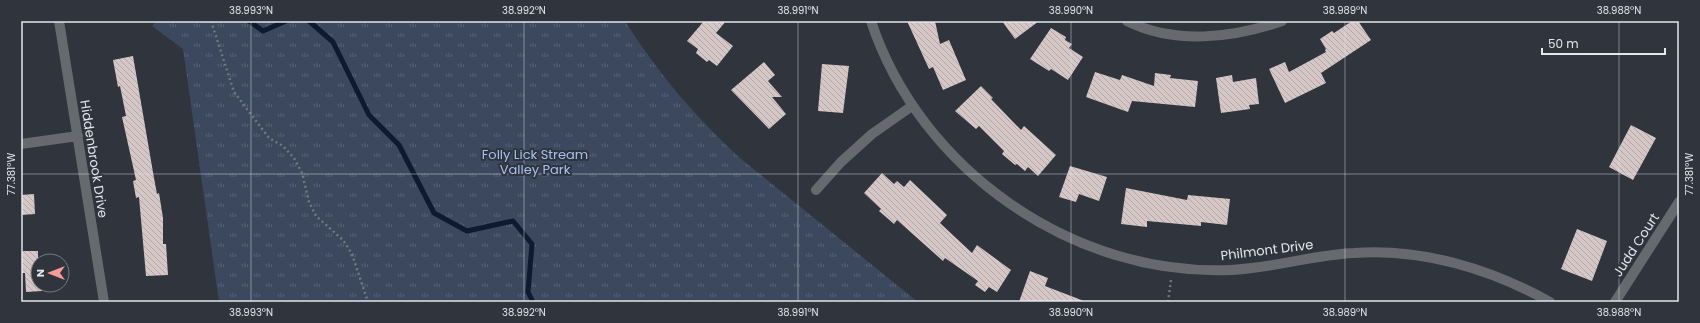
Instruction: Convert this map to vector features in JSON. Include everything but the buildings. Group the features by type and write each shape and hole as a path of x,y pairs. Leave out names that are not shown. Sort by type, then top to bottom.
{"street":[{"name":"Hiddenbrook Drive","path":"59,21 104,302"},
{"name":"Philmont Drive","path":"871,21 890,70 912,106 952,155 978,180 1007,202 1041,224 1078,242 1114,255 1173,268 1231,270 1355,253 1384,253 1425,257 1461,264 1500,277 1550,302"},
{"path":"1127,21 1138,27 1164,33 1196,36 1227,35 1256,30 1282,21"},
{"path":"816,190 841,162 872,134 912,106"},
{"path":"21,144 78,136"},
{"name":"Judd Court","path":"1615,302 1679,202"}],"path":[{"path":"211,21 234,92 269,138 283,146 294,158 302,173 309,202 316,216 343,240 352,254 368,302"},
{"path":"1168,302 1173,268"}],"green space":[{"name":"Folly Lick Stream Valley Park","path":"156,21 625,21 651,59 678,94 723,142 740,158 918,302 219,302 183,49 152,26"}],"waterway":[{"path":"249,21 263,31 286,21"},
{"path":"309,21 333,42 369,115 399,145 434,213 467,231 513,221 532,244 528,292 533,302"}]}
